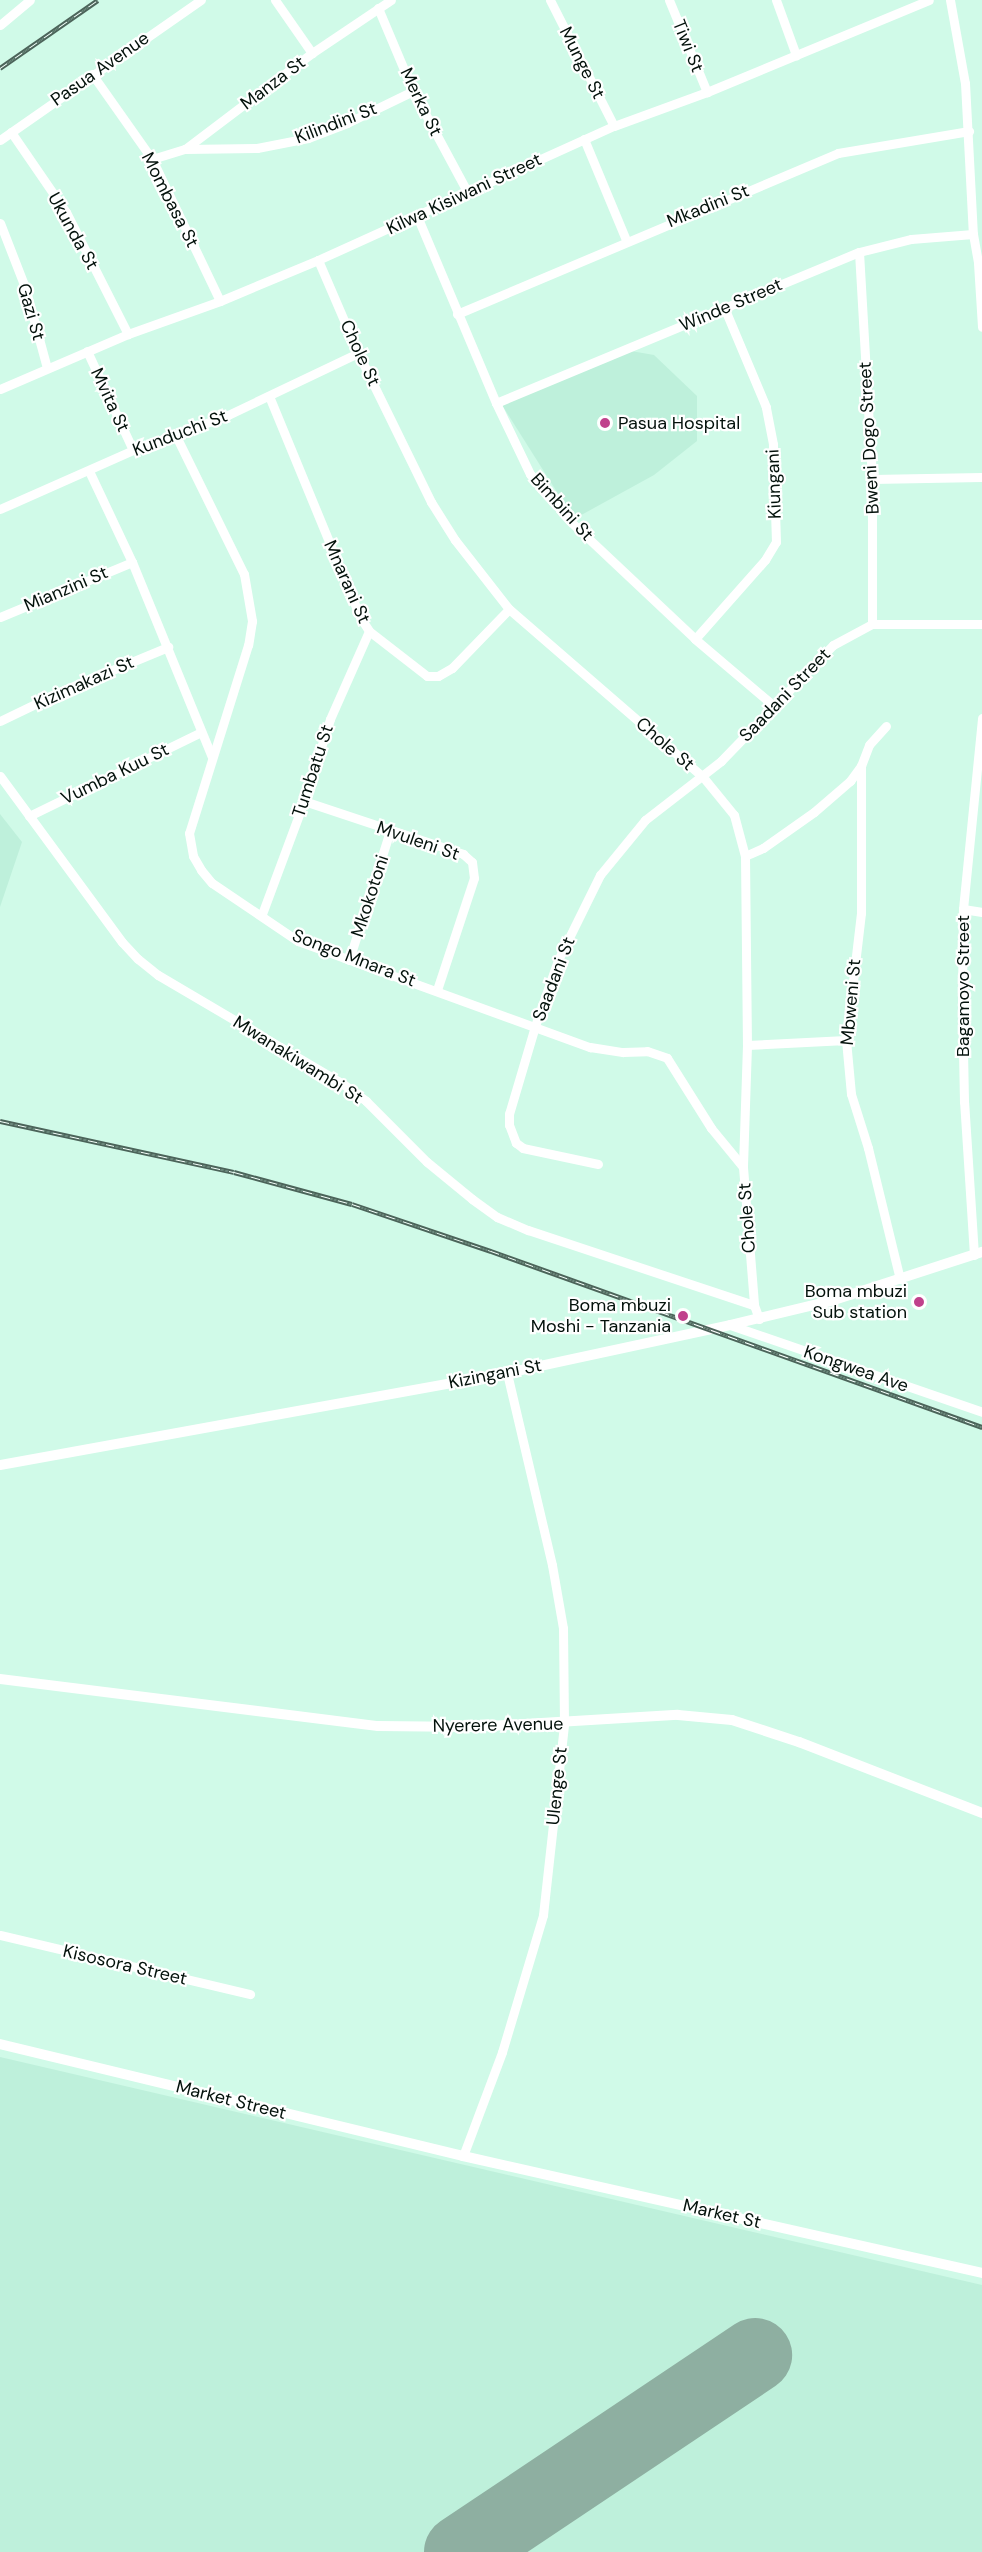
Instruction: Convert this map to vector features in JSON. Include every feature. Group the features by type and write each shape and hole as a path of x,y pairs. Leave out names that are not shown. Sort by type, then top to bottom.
{"street":[{"path":"0,25 30,0"},
{"name":"Pasua Avenue","path":"0,140 201,0"},
{"path":"274,0 312,53"},
{"name":"Manza St","path":"152,159 185,149 312,53 390,0"},
{"name":"Munge St","path":"550,0 614,126"},
{"name":"Tiwi St","path":"669,0 707,92"},
{"path":"776,0 796,55"},
{"name":"Kilwa Kisiwani Street","path":"0,389 128,334 220,301 318,260 614,126 707,92 929,0"},
{"path":"950,0 965,82 973,234 980,263 982,327"},
{"name":"Merka St","path":"378,8 413,91 468,194"},
{"name":"Mombasa St","path":"92,74 152,159 220,301"},
{"name":"Kilindini St","path":"185,149 257,148 308,138 347,123 413,91"},
{"name":"Mkadini St","path":"457,314 535,282 626,240 838,153 969,131"},
{"name":"Ukunda St","path":"11,132 66,212 128,334"},
{"path":"584,139 626,240"},
{"name":"Bimbini St","path":"417,216 457,314 530,474 570,522 695,639 774,706"},
{"name":"Gazi St","path":"0,223 25,287 47,368"},
{"name":"Winde Street","path":"496,403 859,252 911,239 973,234"},
{"name":"Bweni Dogo Street","path":"859,252 872,479 872,624"},
{"name":"Chole St","path":"318,260 358,353 431,502 455,540 509,609 703,777 734,815 745,856 747,1045 743,1167 754,1305 759,1318"},
{"name":"Kiungani","path":"695,639 765,560 776,542 773,444 766,407 724,307"},
{"name":"Mvita St","path":"87,351 133,450"},
{"name":"Kunduchi St","path":"0,509 133,450 228,415 358,353"},
{"name":"Mnarani St","path":"269,396 360,617 369,631 427,676 438,676 452,668 509,609"},
{"name":"Songo Mnara St","path":"175,434 244,574 251,603 252,621 248,645 189,833 190,845 201,870 212,883 298,940 590,1047 623,1052 658,1053 667,1058 711,1128 743,1167"},
{"path":"89,471 132,562 212,757"},
{"path":"872,479 982,477"},
{"name":"Mianzini St","path":"0,617 132,562"},
{"name":"Saadani Street","path":"703,777 833,645 872,624 982,624"},
{"name":"Tumbatu St","path":"262,914 304,801 330,719 369,631"},
{"name":"Kizimakazi St","path":"0,721 64,690 168,647"},
{"name":"Bagamoyo Street","path":"978,1254 964,1102 963,909 982,718"},
{"name":"Mbweni St","path":"886,726 869,745 861,766 861,913 846,1040 851,1094 868,1148 900,1279"},
{"name":"Vumba Kuu St","path":"29,816 201,732"},
{"path":"745,856 763,848 814,812 850,781 861,766"},
{"name":"Mwanakiwambi St","path":"0,776 122,942 138,959 158,975 358,1095 427,1162 497,1217 528,1230 754,1305"},
{"name":"Saadani St","path":"598,1164 523,1148 516,1143 512,1135 509,1113 558,960 600,875 645,820 703,777"},
{"name":"Mvuleni St","path":"304,801 463,854 472,862 474,878 437,990"},
{"name":"Mkokotoni","path":"349,960 390,831"},
{"path":"963,909 982,912"},
{"path":"747,1045 846,1040"},
{"name":"Kizingani St","path":"0,1465 507,1373 730,1325 834,1300 978,1254"},
{"name":"Kongwea Ave","path":"730,1325 982,1412"},
{"name":"Ulenge St","path":"463,2156 501,2052 543,1915 564,1724 563,1628 552,1565 507,1373"},
{"name":"Nyerere Avenue","path":"0,1679 378,1726 473,1727 564,1724 678,1715 732,1720 799,1742 982,1813"},
{"name":"Kisosora Street","path":"0,1935 250,1994"},
{"name":"Market Street","path":"0,2044 463,2156"},
{"name":"Market St","path":"463,2156 982,2273"}],"shaded area":[{"name":"Pasua Hospital","path":"631,351 654,355 697,396 697,441 654,475 574,519 502,405"},
{"path":"0,814 22,842 0,907"},
{"path":"0,2057 982,2285 982,2552 0,2552"}],"runway":[{"path":"461,2552 755,2355"}],"railway":[{"path":"0,68 98,0"},
{"path":"0,1121 234,1172 352,1204 491,1251 982,1427"}],"place":[{"name":"Pasua Hospital","path":"605,423"},
{"name":"Boma mbuzi Sub station","path":"919,1302"},
{"name":"Boma mbuzi Moshi - Tanzania","path":"683,1316"}]}
